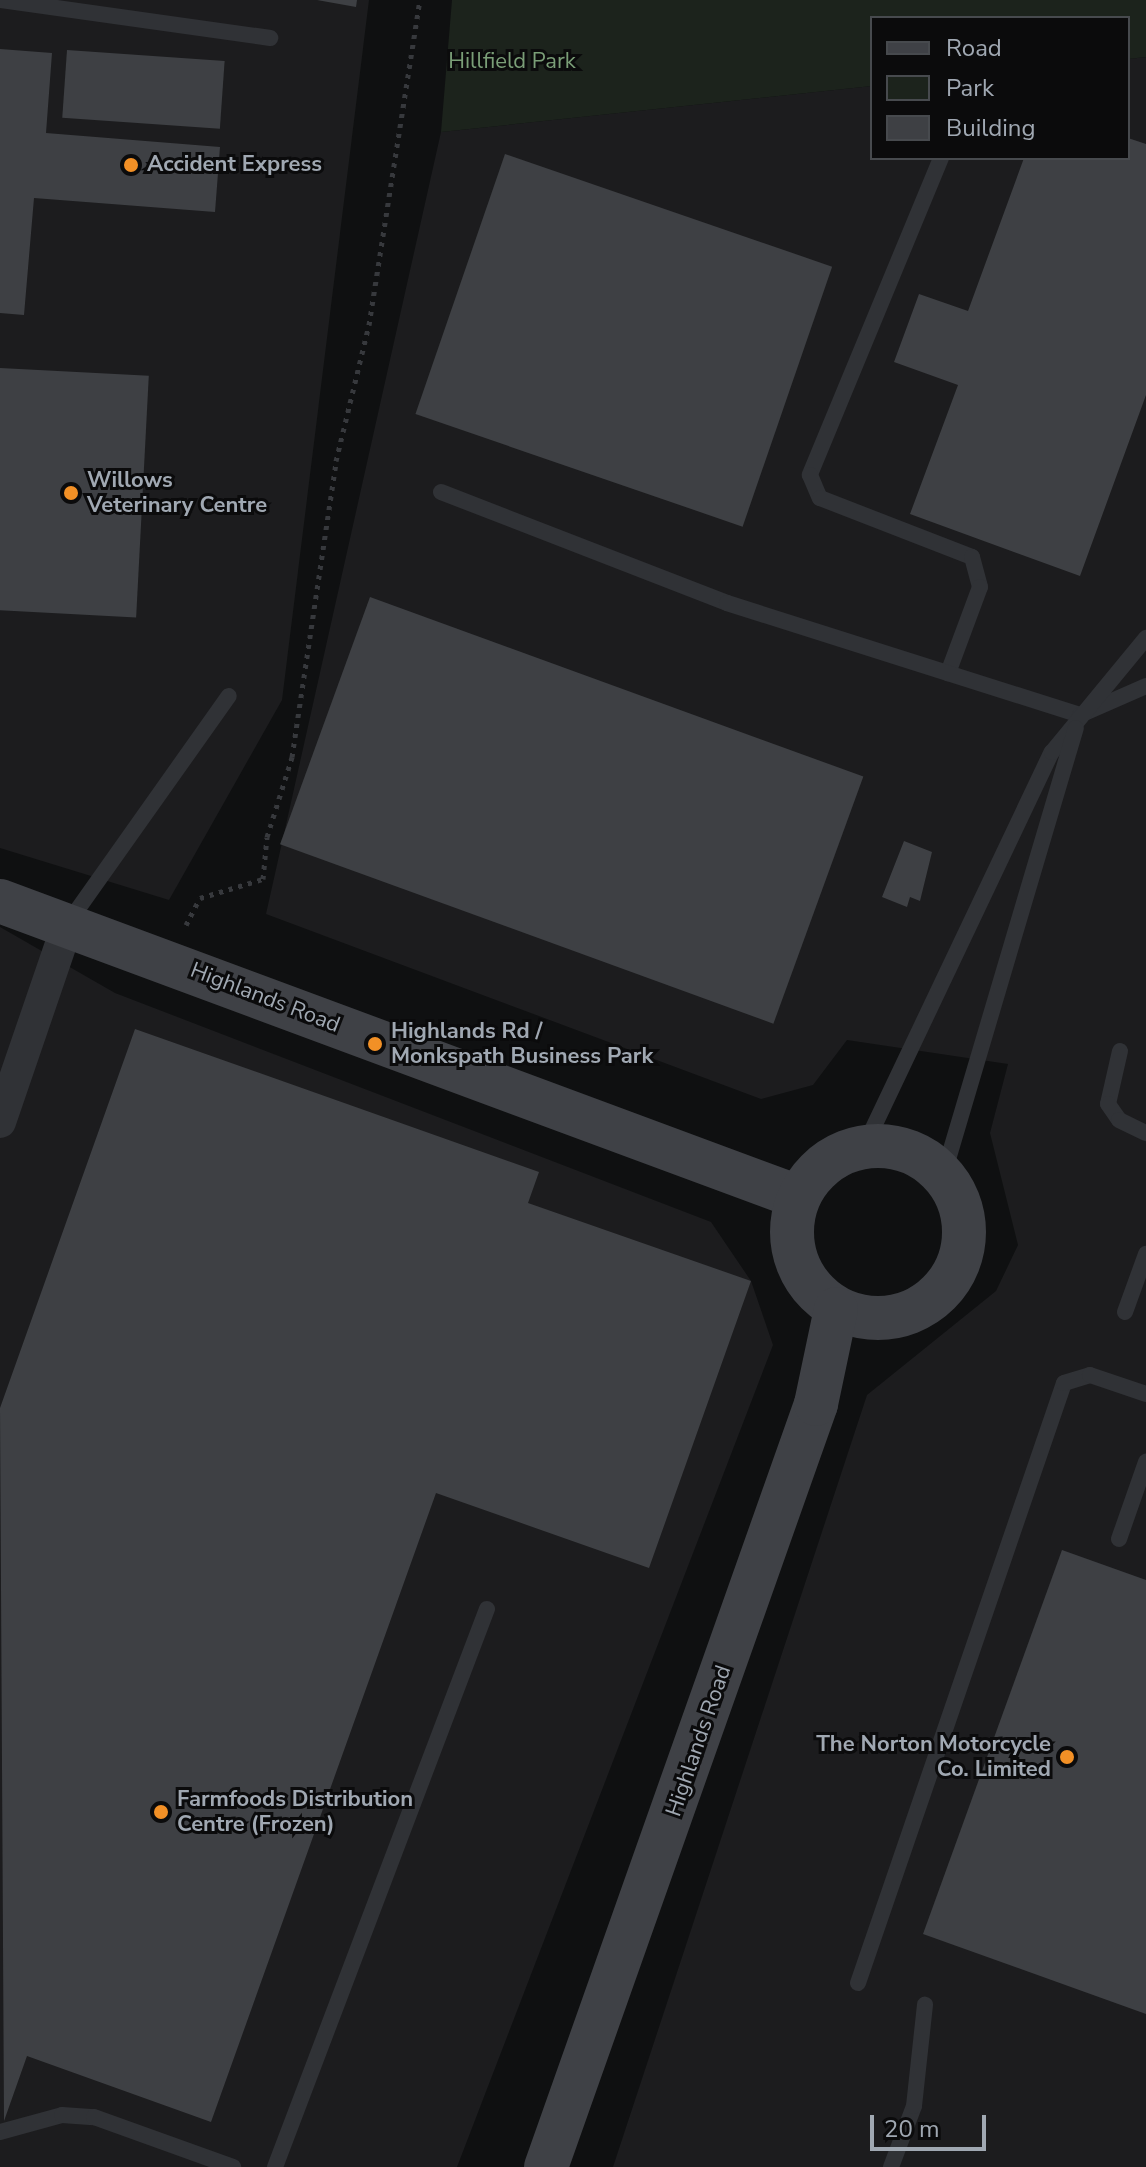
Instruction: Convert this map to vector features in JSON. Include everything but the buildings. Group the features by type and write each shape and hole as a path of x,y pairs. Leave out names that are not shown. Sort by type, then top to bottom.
{"street":[{"name":"Highlands Road","path":"0,901 68,923 798,1197"},
{"path":"0,1122 68,923"},
{"path":"865,1145 908,1149 944,1173 964,1222 964,1250 948,1287 915,1312 876,1320 836,1309 811,1289 795,1260 791,1228 798,1197 825,1162 865,1145"},
{"name":"Highlands Road","path":"546,2167 811,1419 836,1309"}],"lane":[{"path":"0,0 270,38"},
{"path":"940,160 810,475 820,498 972,557 980,587 948,673"},
{"path":"441,492 727,603 1080,715 1146,686"},
{"path":"865,1145 1052,752 1146,638"},
{"path":"68,923 229,696"},
{"path":"944,1173 1080,715"},
{"path":"1120,1051 1108,1104 1119,1120 1146,1133"},
{"path":"1125,1312 1146,1254"},
{"path":"858,1983 1064,1383 1090,1375 1146,1394"},
{"path":"1119,1539 1146,1462"},
{"path":"275,2167 487,1609"},
{"path":"891,2167 914,2106 925,2005"},
{"path":"0,2132 62,2115 94,2117 233,2167"}],"path":[{"path":"180,966 188,916 200,898 263,879 267,837 292,757 336,461 369,325 420,0"}],"shaded area":[{"path":"0,0 369,0 282,700 169,900 0,848"},
{"path":"1146,57 1146,2167 613,2167 867,1395 996,1291 1018,1245 990,1133 1008,1064 847,1040 813,1085 761,1099 266,914 441,132 870,86 870,160 1130,160 1130,59"},
{"name":"Farmfoods Distribution Centre (Frozen)","path":"0,927 115,993 711,1222 751,1281 773,1345 457,2167 0,2167"}],"green space":[{"name":"Hillfield Park","path":"452,0 1146,0 1146,57 1130,59 1130,16 870,16 870,86 441,132"}],"place":[{"name":"Accident Express","path":"131,165"},
{"name":"Willows Veterinary Centre","path":"71,493"},
{"name":"Highlands Rd / Monkspath Business Park","path":"375,1044"},
{"name":"The Norton Motorcycle Co. Limited","path":"1067,1757"},
{"name":"Farmfoods Distribution Centre (Frozen)","path":"161,1812"}]}
